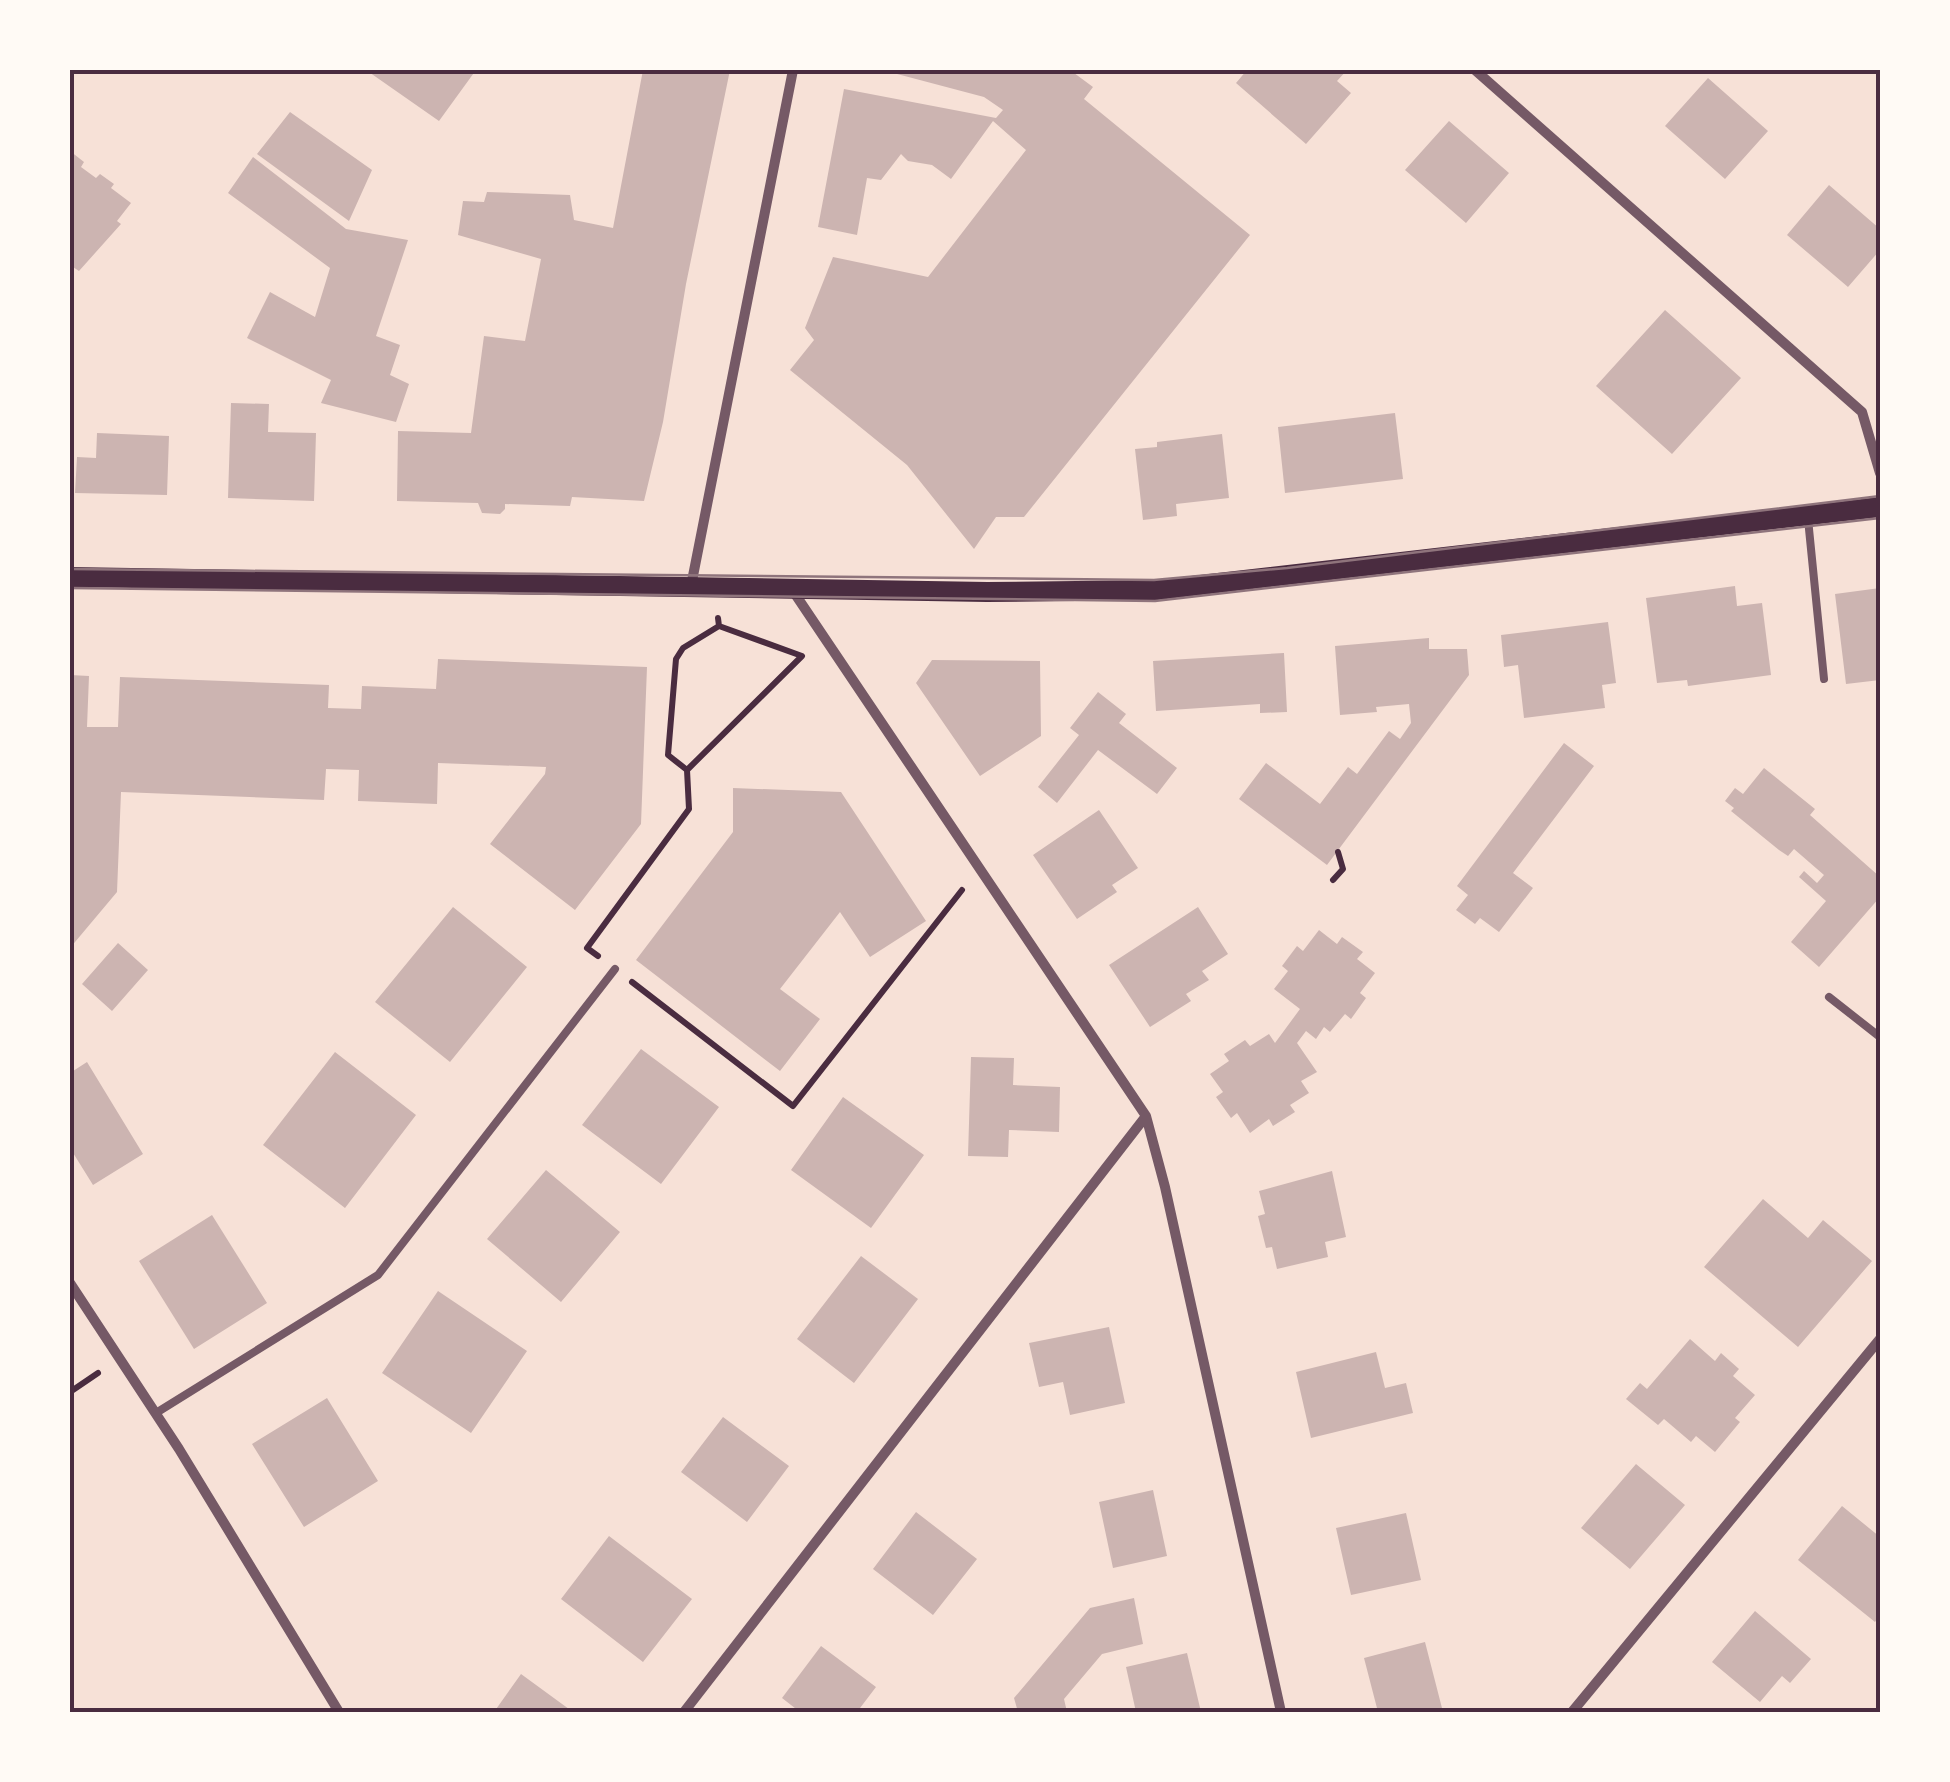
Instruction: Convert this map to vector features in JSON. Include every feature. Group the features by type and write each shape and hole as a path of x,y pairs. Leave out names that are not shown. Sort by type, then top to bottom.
{"main road":[{"path":"70,577 791,589 1158,590 1880,507"}],"street":[{"path":"691,586 793,70"},
{"path":"1475,70 1862,412 1880,473"},
{"path":"791,589 1146,1116 1166,1187 1281,1712"},
{"path":"684,1712 1146,1116"},
{"path":"70,1283 156,1414 339,1712"},
{"path":"1572,1712 1880,1338"}],"lane":[{"path":"1808,516 1824,679"},
{"path":"156,1414 378,1275 615,968"},
{"path":"1829,997 1880,1037"}],"path":[{"path":"716,587 720,626"},
{"path":"720,626 802,656 687,770 689,809 588,948 793,1106 980,869"},
{"path":"687,770 668,755 676,660 683,648 720,626"},
{"path":"1333,880 1343,869 1338,852"}],"building":[{"path":"366,70 476,70 439,121"},
{"path":"643,70 730,70 686,284 663,422 644,501 572,497 570,506 505,504 500,514 482,513 478,503 397,501 398,431 471,433 484,336 525,341 541,259 458,235 463,201 484,202 487,192 570,195 574,220 613,228"},
{"path":"882,70 1070,70 1093,87 1084,99 1250,235 1024,517 996,517 974,549 907,465 790,370 814,340 805,328 833,257 928,277 1026,150 993,121 951,179 932,165 908,161 901,154 881,180 867,178 857,235 818,227 844,89 996,118 1003,110 984,97"},
{"path":"1247,70 1347,70 1337,81 1351,93 1306,144 1236,83"},
{"path":"1708,78 1768,131 1725,179 1665,126"},
{"path":"290,112 372,170 349,221 257,154"},
{"path":"1449,121 1509,173 1466,223 1405,170"},
{"path":"70,151 84,162 81,167 114,184 111,188 131,203 117,221 121,224 79,271 70,265"},
{"path":"253,157 346,229 408,240 376,336 400,345 390,375 409,384 396,422 321,403 331,380 247,338 270,292 315,317 330,268 228,193"},
{"path":"1829,185 1880,229 1880,250 1848,287 1787,235"},
{"path":"1665,310 1741,378 1672,454 1596,386"},
{"path":"231,403 269,404 268,432 316,433 314,501 228,498"},
{"path":"1395,413 1403,479 1285,493 1278,427"},
{"path":"97,433 169,436 167,495 75,493 77,457 96,458"},
{"path":"1222,434 1229,498 1176,504 1177,516 1143,520 1135,449 1157,447 1157,442"},
{"path":"1735,586 1737,606 1762,603 1771,675 1688,686 1687,680 1657,683 1646,598"},
{"path":"1880,588 1880,680 1846,684 1835,594"},
{"path":"1608,622 1616,683 1602,685 1605,708 1524,718 1518,665 1504,667 1501,635"},
{"path":"1429,638 1429,649 1467,649 1469,675 1327,865 1239,799 1266,763 1320,804 1348,767 1357,774 1389,731 1400,739 1411,723 1409,704 1340,715 1335,646"},
{"path":"1284,653 1287,712 1260,713 1260,704 1156,711 1153,661"},
{"path":"438,659 647,667 641,824 575,910 490,844 545,774 546,767 438,763 437,804 358,801 359,770 326,769 324,800 121,792 117,892 70,948 70,675 89,676 87,727 118,727 120,677 329,685 328,708 361,709 362,686 436,689"},
{"path":"932,660 1040,661 1041,736 980,776 916,683"},
{"path":"1098,692 1126,714 1119,723 1177,768 1157,794 1098,750 1057,803 1038,787 1079,735 1070,728"},
{"path":"1564,743 1594,766 1513,873 1533,888 1499,932 1480,918 1475,924 1456,910 1468,895 1457,886"},
{"path":"1764,768 1815,809 1810,815 1880,877 1880,897 1819,967 1791,942 1826,901 1799,877 1804,871 1817,883 1824,875 1794,849 1788,856 1779,850 1731,811 1734,808 1725,801 1735,788 1743,794"},
{"path":"733,788 841,792 926,921 870,957 840,912 780,989 820,1019 780,1071 636,960 733,832"},
{"path":"1099,810 1138,868 1112,885 1117,892 1077,919 1033,855"},
{"path":"453,907 527,967 450,1062 375,1002"},
{"path":"1198,907 1228,954 1202,971 1209,980 1186,994 1191,1001 1150,1027 1109,965"},
{"path":"1319,930 1337,944 1342,937 1363,952 1357,959 1375,973 1360,993 1366,998 1351,1019 1345,1014 1330,1032 1324,1027 1316,1039 1306,1031 1297,1043 1317,1072 1301,1081 1309,1093 1290,1105 1295,1112 1273,1126 1269,1119 1250,1133 1237,1113 1231,1118 1216,1097 1223,1092 1210,1074 1229,1061 1224,1054 1245,1040 1250,1046 1269,1034 1275,1043 1300,1009 1274,989 1288,971 1282,966 1297,946 1303,951"},
{"path":"118,943 148,970 112,1011 82,984"},
{"path":"641,1049 719,1107 661,1184 582,1125"},
{"path":"335,1052 416,1115 345,1208 263,1145"},
{"path":"971,1057 1014,1058 1013,1085 1060,1087 1059,1132 1009,1130 1008,1157 968,1156"},
{"path":"87,1062 143,1154 93,1185 70,1148 70,1073"},
{"path":"843,1097 924,1155 871,1228 791,1170"},
{"path":"546,1170 620,1232 561,1302 487,1239"},
{"path":"1332,1171 1346,1237 1325,1242 1328,1257 1277,1269 1272,1247 1266,1248 1258,1216 1265,1214 1259,1191"},
{"path":"1763,1199 1808,1238 1823,1220 1872,1261 1798,1347 1704,1267"},
{"path":"212,1215 267,1303 194,1349 139,1261"},
{"path":"861,1256 918,1299 854,1383 797,1339"},
{"path":"438,1291 527,1351 471,1433 382,1373"},
{"path":"1109,1327 1125,1403 1070,1415 1063,1382 1039,1387 1029,1343"},
{"path":"1690,1339 1715,1361 1721,1353 1739,1369 1733,1376 1755,1395 1735,1418 1740,1422 1715,1452 1696,1436 1691,1442 1664,1419 1658,1425 1626,1399 1640,1383 1647,1389"},
{"path":"1376,1352 1385,1388 1406,1383 1413,1413 1311,1438 1296,1372"},
{"path":"327,1398 378,1481 304,1527 252,1444"},
{"path":"723,1417 789,1466 747,1522 681,1472"},
{"path":"1636,1464 1685,1505 1630,1569 1581,1528"},
{"path":"1153,1490 1167,1556 1113,1568 1099,1502"},
{"path":"1842,1506 1880,1537 1880,1615 1875,1622 1798,1560"},
{"path":"916,1512 977,1559 933,1615 873,1569"},
{"path":"1406,1513 1421,1580 1351,1595 1336,1528"},
{"path":"609,1536 692,1599 643,1662 561,1599"},
{"path":"1134,1598 1143,1644 1102,1654 1064,1699 1067,1712 1018,1712 1014,1698 1090,1608"},
{"path":"1755,1611 1811,1659 1790,1683 1782,1676 1760,1702 1712,1662"},
{"path":"1425,1642 1443,1712 1378,1712 1364,1658"},
{"path":"821,1646 876,1687 857,1712 800,1712 782,1698"},
{"path":"1187,1653 1201,1712 1136,1712 1126,1667"},
{"path":"521,1674 573,1712 494,1712"}],"tram line":[{"path":"70,569 1154,580 1287,568 1880,496"},
{"path":"70,588 1155,601 1880,518"}]}
